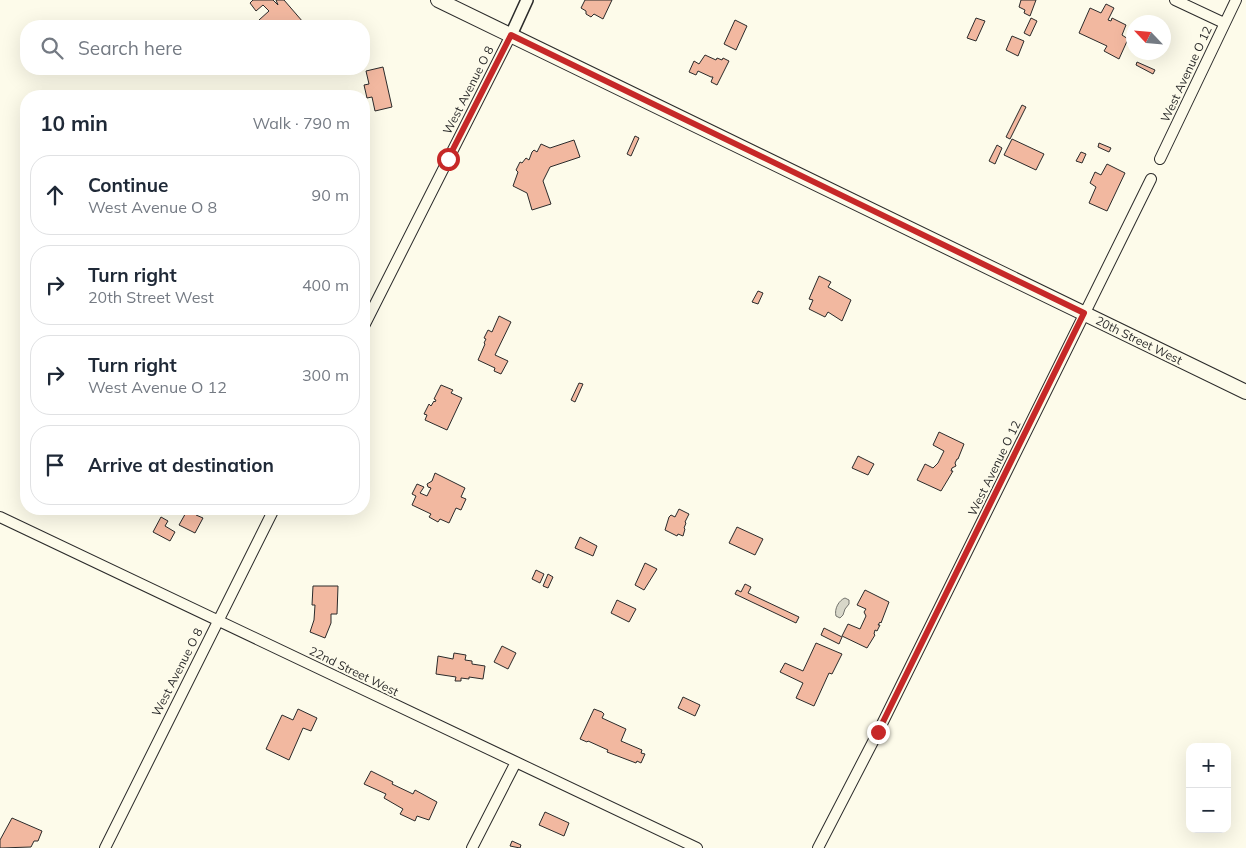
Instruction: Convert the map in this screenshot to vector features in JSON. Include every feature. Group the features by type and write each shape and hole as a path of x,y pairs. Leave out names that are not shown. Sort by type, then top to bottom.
{"main road":[{"name":"20th Street West","path":"438,0 1246,392"}],"street":[{"name":"West Avenue O 8","path":"370,314 527,0"},
{"path":"1175,0 1224,23"},
{"name":"West Avenue O 12","path":"1160,159 1236,0"},
{"name":"West Avenue O 12","path":"818,848 878,732 1151,179"},
{"name":"West Avenue O 8","path":"104,848 271,515"},
{"name":"22nd Street West","path":"0,517 697,848"},
{"path":"472,848 516,762"}],"shaded area":[{"path":"845,598 849,600 849,604 840,618 836,616 836,608"}],"building":[{"path":"253,0 273,0 278,5 276,0 284,0 301,20 259,20 269,11 263,5 256,11 250,3"},
{"path":"585,0 612,0 603,19 594,14 591,17 586,14 586,11 581,8"},
{"path":"1021,0 1036,0 1030,16 1019,7"},
{"path":"1106,4 1114,8 1108,20 1111,21 1112,18 1126,25 1122,35 1126,38 1126,43 1119,59 1104,51 1107,46 1079,33 1090,8 1101,13"},
{"path":"976,18 985,21 976,41 967,38"},
{"path":"1031,18 1037,21 1030,36 1024,33"},
{"path":"735,20 747,26 736,50 724,44"},
{"path":"1012,36 1024,41 1018,56 1006,50"},
{"path":"705,55 716,60 717,58 722,60 723,58 729,61 717,85 711,82 713,77 698,71 696,75 689,72 694,61 699,64"},
{"path":"1137,62 1155,70 1153,74 1136,65"},
{"path":"383,67 392,107 375,111 372,97 370,97 370,90 365,90 364,85 369,84 367,75 370,75 370,70"},
{"path":"1022,105 1026,107 1010,139 1006,137"},
{"path":"635,136 639,138 631,156 627,154"},
{"path":"1012,139 1044,154 1036,170 1004,155"},
{"path":"574,140 580,157 550,167 543,181 551,204 532,210 527,193 513,186 518,172 516,170 520,162 522,163 526,158 529,160 532,152 534,150 537,152 541,144 550,148"},
{"path":"1099,143 1111,148 1109,152 1098,147"},
{"path":"997,145 1002,148 995,164 989,161"},
{"path":"1081,152 1086,154 1082,163 1076,161"},
{"path":"1107,164 1125,173 1107,211 1089,203 1096,187 1090,183 1095,172 1101,175"},
{"path":"819,276 831,282 828,287 851,300 842,321 828,312 825,317 809,309 813,300 809,299"},
{"path":"758,291 763,293 758,304 752,302"},
{"path":"499,316 511,322 495,355 508,361 501,374 494,371 495,368 478,360 485,344 486,339 484,338 488,330 492,332"},
{"path":"579,383 583,384 575,402 571,400"},
{"path":"441,385 453,390 451,393 462,398 447,430 425,420 427,415 424,414 429,404 431,406 435,402 436,400 434,399"},
{"path":"939,432 964,444 955,463 956,466 952,468 951,471 953,471 941,491 917,480 925,464 933,468 944,451 933,445"},
{"path":"858,456 874,464 868,475 852,468"},
{"path":"435,473 465,488 461,497 466,499 461,510 456,508 449,523 440,519 438,522 429,517 431,514 412,505 416,496 412,494 417,484 424,487 420,493 427,496 431,488 427,484 432,481"},
{"path":"679,509 689,514 685,522 683,536 678,534 677,536 665,530 669,517 671,515 675,517"},
{"path":"185,515 196,515 203,518 195,533 179,525"},
{"path":"161,517 168,521 165,526 175,532 170,541 153,532"},
{"path":"737,527 763,539 755,555 729,543"},
{"path":"580,537 597,546 593,556 575,548"},
{"path":"645,563 657,569 644,590 635,585"},
{"path":"536,570 544,574 540,583 532,579"},
{"path":"548,574 553,577 548,588 543,586"},
{"path":"745,584 751,587 748,593 799,617 796,623 735,594 737,590 741,592"},
{"path":"313,586 338,586 337,614 331,614 331,623 325,638 310,632 314,620 315,605 312,605"},
{"path":"865,590 889,602 881,623 878,625 880,625 877,631 875,630 875,635 867,648 842,636 848,624 860,629 866,616 864,612 866,609 857,605"},
{"path":"617,600 636,609 629,622 611,613"},
{"path":"824,628 842,637 839,644 821,635"},
{"path":"816,643 842,654 832,674 829,673 814,706 796,698 803,683 780,672 785,663 803,671"},
{"path":"502,646 516,653 508,669 494,662"},
{"path":"454,653 466,655 465,660 472,661 472,664 485,666 483,679 469,677 469,679 461,678 461,681 455,681 456,677 436,674 438,656 453,659"},
{"path":"683,697 700,705 695,716 678,708"},
{"path":"298,709 317,718 311,731 303,728 289,760 266,749 282,715 293,720"},
{"path":"594,709 604,714 602,718 626,729 621,741 642,750 641,753 645,754 641,763 637,761 636,763 607,752 608,750 580,739"},
{"path":"371,771 413,794 415,790 437,802 429,820 417,816 415,821 400,814 403,809 384,798 386,794 364,784"},
{"path":"545,812 569,823 564,836 539,825"},
{"path":"12,818 42,831 38,841 34,841 31,847 0,848 0,840"},
{"path":"512,841 521,845 520,848 510,846"}],"route":[{"path":"448,159 511,35 1084,313 878,732"}]}
